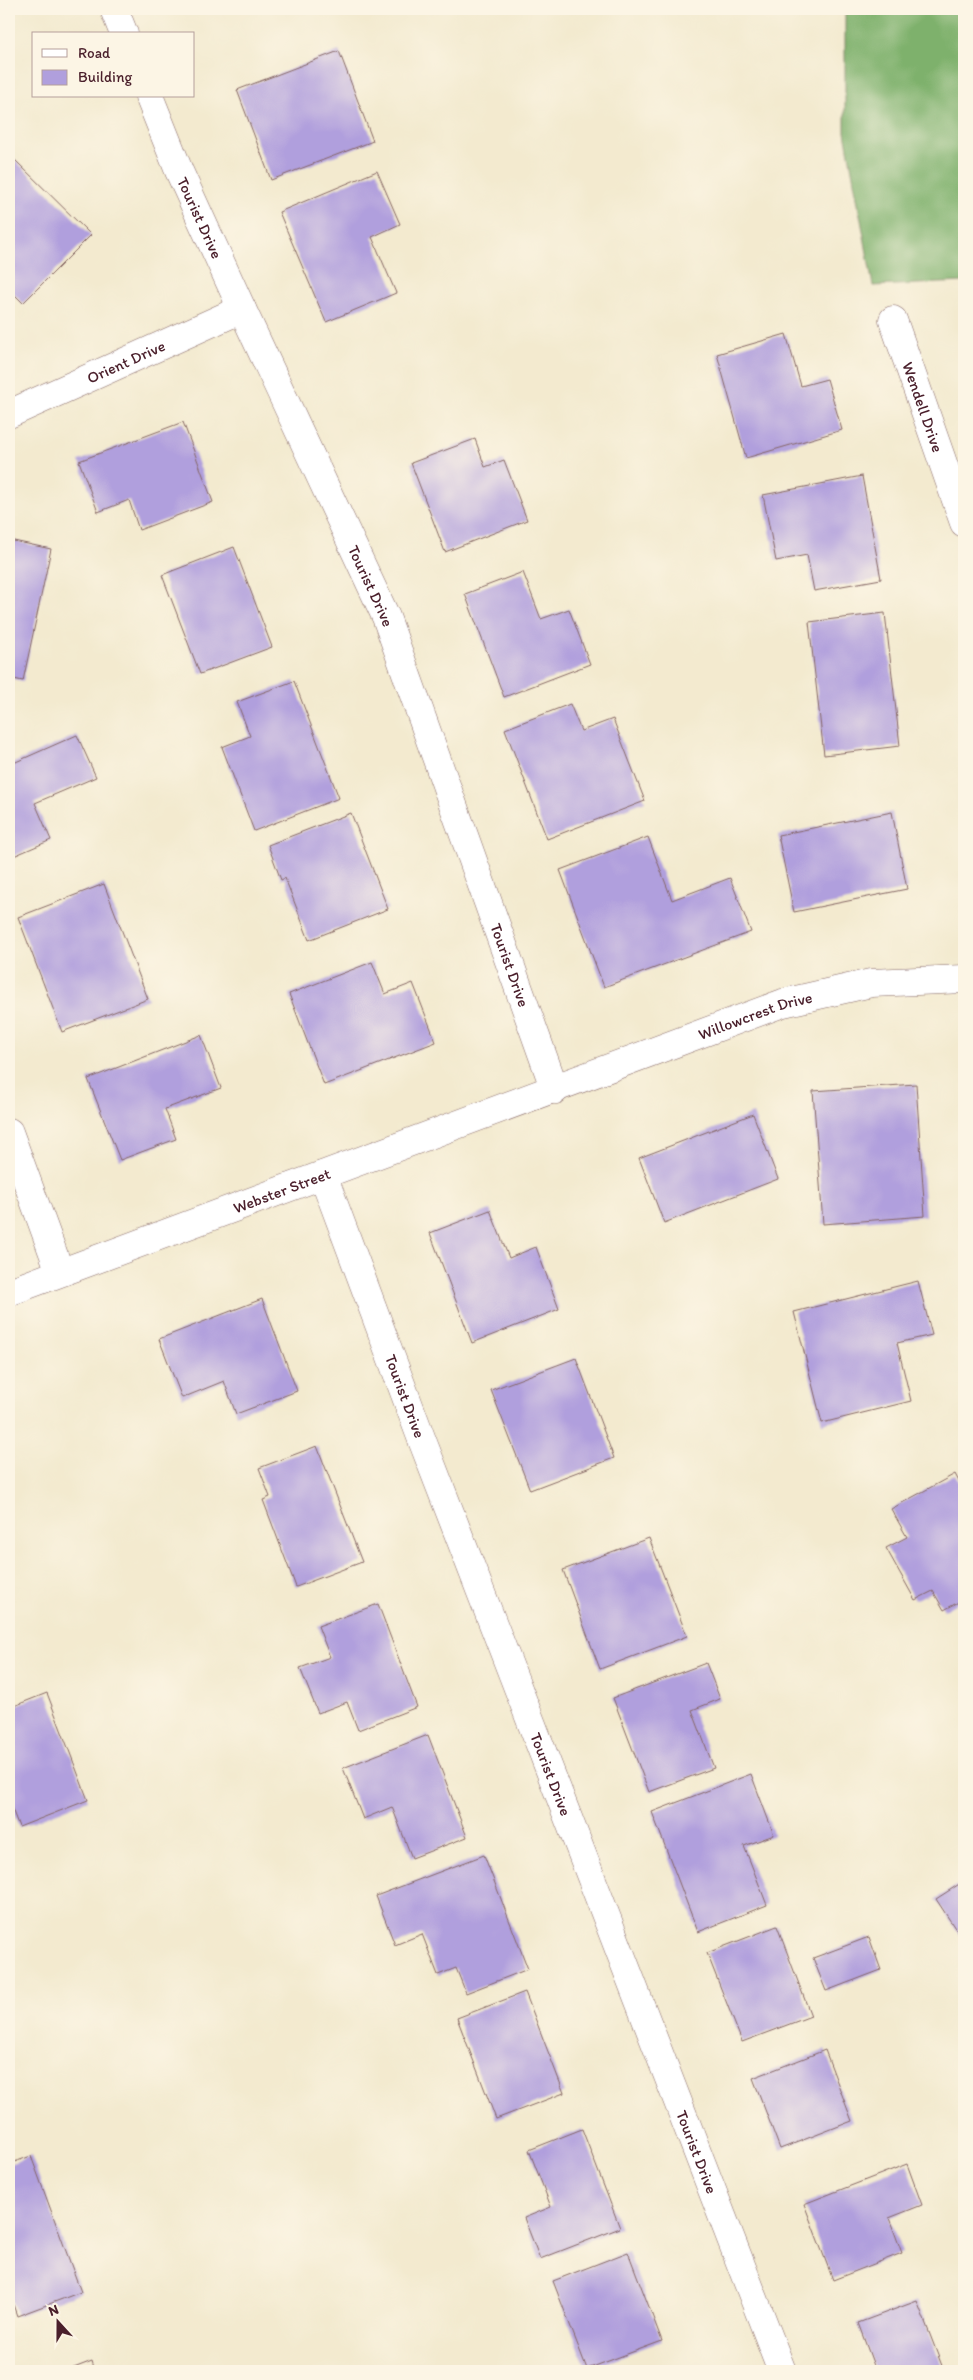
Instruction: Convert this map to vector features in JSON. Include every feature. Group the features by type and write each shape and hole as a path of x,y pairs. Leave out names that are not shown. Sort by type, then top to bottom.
{"street":[{"path":"114,9 123,32"},
{"name":"Tourist Drive","path":"150,98 179,171 386,617 555,1090"},
{"name":"Orient Drive","path":"9,414 242,309"},
{"name":"Wendell Drive","path":"893,320 964,523"},
{"name":"Willowcrest Drive","path":"555,1090 782,1003 871,983 964,979"},
{"name":"Webster Street","path":"9,1292 555,1090"},
{"path":"9,1132 60,1272"},
{"name":"Tourist Drive","path":"322,1175 422,1440 782,2371"}],"green space":[{"path":"845,9 964,9 964,282 873,286 845,132"}],"building":[{"path":"339,51 373,141 271,180 237,90"},
{"path":"13,158 91,235 23,303 9,289 9,162"},
{"path":"377,171 400,224 372,237 396,293 326,322 279,212"},
{"path":"786,334 801,386 827,379 842,430 746,458 717,354"},
{"path":"183,422 213,502 139,530 129,500 98,512 79,461"},
{"path":"475,439 485,467 504,460 527,520 445,552 411,463"},
{"path":"862,476 881,579 814,591 807,555 776,561 763,495"},
{"path":"9,540 51,549 23,681 9,678"},
{"path":"234,547 272,647 200,674 162,575"},
{"path":"523,572 541,619 569,609 590,664 504,697 465,594"},
{"path":"885,613 900,746 824,755 809,622"},
{"path":"294,681 339,798 254,831 222,747 250,736 237,702"},
{"path":"570,704 581,731 613,719 645,801 547,839 505,729"},
{"path":"77,735 96,777 35,803 51,840 9,858 9,765"},
{"path":"892,812 907,889 794,912 778,835"},
{"path":"351,813 388,909 309,940 285,878 281,880 268,845"},
{"path":"648,837 672,900 730,878 751,932 604,987 560,870"},
{"path":"104,884 148,999 62,1032 18,917"},
{"path":"372,962 385,994 413,983 436,1042 324,1085 289,994"},
{"path":"201,1035 221,1088 165,1109 176,1139 120,1160 88,1079"},
{"path":"916,1084 925,1216 823,1224 813,1091"},
{"path":"753,1114 778,1179 664,1223 639,1158"},
{"path":"490,1210 509,1258 536,1247 559,1309 472,1343 430,1233"},
{"path":"918,1281 932,1335 897,1343 911,1401 822,1423 794,1312"},
{"path":"262,1299 297,1391 236,1414 224,1381 182,1398 159,1339"},
{"path":"576,1358 614,1458 530,1490 491,1390"},
{"path":"317,1446 362,1562 296,1587 263,1500 270,1497 259,1468"},
{"path":"955,1474 964,1491 964,1599 944,1610 933,1591 915,1600 886,1548 907,1537 891,1509"},
{"path":"649,1538 687,1636 600,1669 563,1570"},
{"path":"378,1604 417,1707 358,1730 347,1702 318,1713 300,1668 330,1657 318,1626"},
{"path":"706,1663 720,1699 692,1710 714,1768 649,1792 613,1698"},
{"path":"47,1693 88,1800 19,1827 9,1801 9,1708"},
{"path":"428,1735 467,1837 412,1858 392,1807 363,1819 343,1768"},
{"path":"751,1774 774,1835 744,1846 767,1905 698,1932 652,1812"},
{"path":"484,1855 528,1969 466,1993 456,1968 438,1975 422,1934 395,1945 376,1896"},
{"path":"964,1881 964,1942 936,1899"},
{"path":"777,1926 811,2016 742,2042 707,1953"},
{"path":"869,1937 881,1970 826,1991 813,1958"},
{"path":"525,1992 564,2093 496,2119 457,2018"},
{"path":"825,2050 852,2121 780,2149 753,2078"},
{"path":"582,2129 620,2228 540,2259 524,2218 551,2207 529,2150"},
{"path":"31,2156 81,2292 17,2316 9,2293 9,2164"},
{"path":"907,2164 922,2205 889,2218 902,2253 833,2280 804,2204"},
{"path":"628,2252 662,2341 587,2369 553,2281"},
{"path":"917,2301 944,2371 876,2371 858,2323"},
{"path":"92,2361 95,2371 66,2371"}]}
